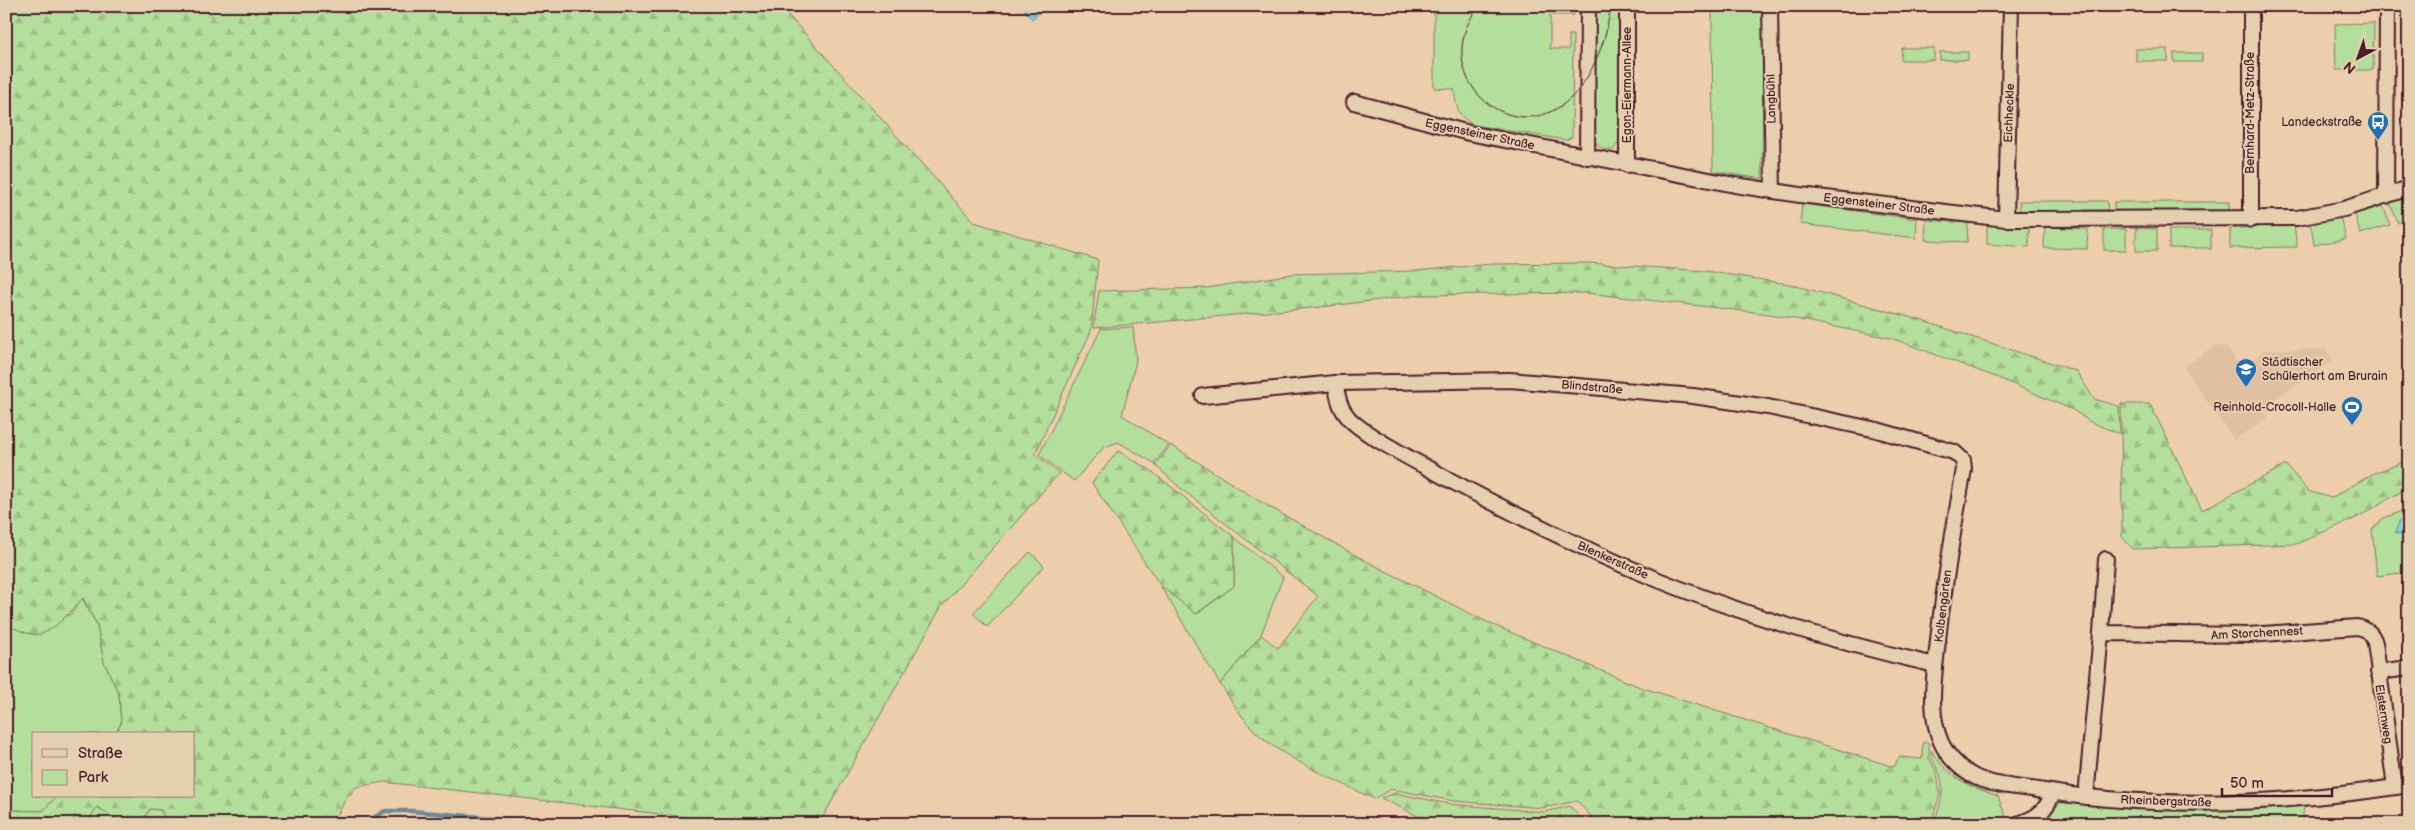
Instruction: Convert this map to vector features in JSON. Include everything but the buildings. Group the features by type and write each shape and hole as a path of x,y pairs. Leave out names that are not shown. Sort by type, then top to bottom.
{"street":[{"path":"1587,157 1588,6"},
{"name":"Egon-Eiermann-Allee","path":"1627,6 1627,164"},
{"name":"Langbühl","path":"1770,6 1773,191"},
{"name":"Eichheckle","path":"2006,219 2011,6"},
{"name":"Bernhard-Metz-Straße","path":"2250,220 2251,6"},
{"path":"2386,6 2386,196"},
{"name":"Eggensteiner Straße","path":"1354,102 1469,133 1773,191 2006,219 2250,220 2307,217 2344,209 2409,188"},
{"name":"Blindstraße","path":"1204,396 1335,383 1510,380 1693,396 1768,407 1877,430 1954,452 1963,460 1964,469"},
{"name":"Blenkerstraße","path":"1335,383 1340,405 1349,419 1361,428 1488,500 1570,541 1651,578 1756,616 1822,637 1936,665"},
{"name":"Kolbengärten","path":"1941,742 1935,725 1933,707 1936,665 1948,566 1964,469"},
{"path":"2086,797 2106,559"},
{"name":"Am Storchennest","path":"2101,632 2249,635 2357,626 2369,632 2373,637 2378,672"},
{"name":"Elsternweg","path":"2402,786 2378,672 2409,668"},
{"name":"Rheinbergstraße","path":"1941,742 1956,763 1976,778 2053,793 2086,797 2182,803 2231,803 2402,786"},
{"path":"2017,824 2041,814 2049,804 2053,793"}],"shaded area":[{"name":"Städtischer Schülerhort am Brurain","path":"2215,346 2227,347 2240,367 2265,350 2326,349 2333,361 2262,408 2268,417 2234,440 2184,367"}],"green space":[{"path":"6,6 780,6 974,222 1098,260 1091,331 1035,454 1059,473 941,607 819,824 746,824 384,782 356,787 344,802 333,824 167,824 161,810 150,809 140,824 133,824 117,819 97,807 90,818 92,824 6,824 6,810 43,811 55,798 195,798 195,732 116,732 121,724 119,694 104,662 97,625 83,598 58,623 41,634 28,633 6,625"},
{"path":"1434,6 1574,6 1574,15 1550,15 1550,49 1569,49 1569,35 1573,35 1572,137 1566,140 1474,125 1468,122 1458,111 1454,89 1434,88"},
{"path":"1594,6 1621,6 1621,140 1613,150 1600,148 1594,137"},
{"path":"1712,6 1763,6 1762,179 1713,171"},
{"path":"2374,23 2373,70 2336,70 2335,24"},
{"path":"1902,48 1934,48 1934,60 1901,60"},
{"path":"2136,49 2168,49 2168,61 2136,61"},
{"path":"1940,52 1968,52 1968,60 1940,60"},
{"path":"2174,53 2202,53 2202,62 2174,62"},
{"path":"2409,197 2409,219 2398,223 2390,203"},
{"path":"2019,201 2107,201 2108,210 2020,211"},
{"path":"2114,202 2229,202 2229,211 2114,211"},
{"path":"1802,204 1917,219 1916,238 1800,224"},
{"path":"2383,206 2390,225 2360,234 2355,214"},
{"path":"2340,217 2346,239 2314,245 2311,223"},
{"path":"1926,220 1968,223 1967,242 1925,240"},
{"path":"2294,224 2297,247 2230,248 2230,229"},
{"path":"1987,225 2029,227 2029,247 1987,244"},
{"path":"2045,227 2088,229 2087,249 2044,248"},
{"path":"2136,228 2157,229 2157,251 2136,251"},
{"path":"2104,229 2126,229 2126,250 2104,250"},
{"path":"2169,230 2211,230 2211,248 2169,248"},
{"path":"1589,263 1705,271 1789,284 1917,319 2076,371 2094,399 2119,406 2120,434 2090,422 2073,410 2001,379 1891,338 1770,314 1587,293 1421,295 1321,307 1093,328 1099,291 1207,288 1292,274 1415,271 1492,264"},
{"path":"1133,327 1136,361 1122,415 1169,445 1154,463 1118,442 1103,448 1074,481 1039,455 1101,329"},
{"path":"2121,404 2150,404 2202,510 2286,465 2308,491 2331,498 2374,473 2409,460 2409,487 2356,518 2296,544 2133,549 2122,537"},
{"path":"1171,445 1259,501 1364,560 1491,624 1640,687 1894,767 1899,757 1922,759 1923,742 1929,743 1929,758 1937,773 1940,794 1931,824 1598,824 1577,801 1543,808 1454,801 1391,789 1374,799 1328,777 1294,759 1265,740 1245,719 1220,684 1261,635 1278,648 1318,596 1179,487 1155,465"},
{"path":"1118,451 1150,470 1234,537 1234,586 1196,614 1160,585 1092,483"},
{"path":"2409,508 2409,572 2377,576 2372,530 2382,519"},
{"path":"1234,537 1283,577 1261,635 1220,684 1160,585 1197,614 1234,586"},
{"path":"1030,552 1044,566 987,627 973,613"},
{"path":"82,598 97,625 104,662 119,694 121,724 115,732 32,732 32,798 55,798 43,811 6,810 6,625 30,633 71,614"},
{"path":"1931,750 1945,768 1960,780 1998,796 2006,817 2000,819 2002,823 1933,824 1940,805 1942,785 1939,772 1932,759"},
{"path":"1395,793 1449,804 1544,812 1570,806 1586,824 1434,824 1381,798"},
{"path":"2062,801 2213,810 2304,804 2302,824 2037,824 2042,822"},
{"path":"97,807 121,823 131,824 92,824 90,818"},
{"path":"150,809 161,810 167,824 140,824"}],"water":[{"path":"1021,6 1047,6 1032,19"},
{"path":"2409,516 2409,537 2395,533 2399,521"}],"waterway":[{"path":"364,824 385,811 411,811 564,824"}],"tram line":[{"path":"1479,6 1464,36 1463,65 1474,89 1493,107 1518,116 1545,114 1572,97 1594,64 1603,43 1610,6"}],"place":[{"name":"Landeckstraße","path":"2378,141"},
{"name":"Städtischer Schülerhort am Brurain","path":"2246,388"},
{"name":"Reinhold-Crocoll-Halle","path":"2352,426"}]}
